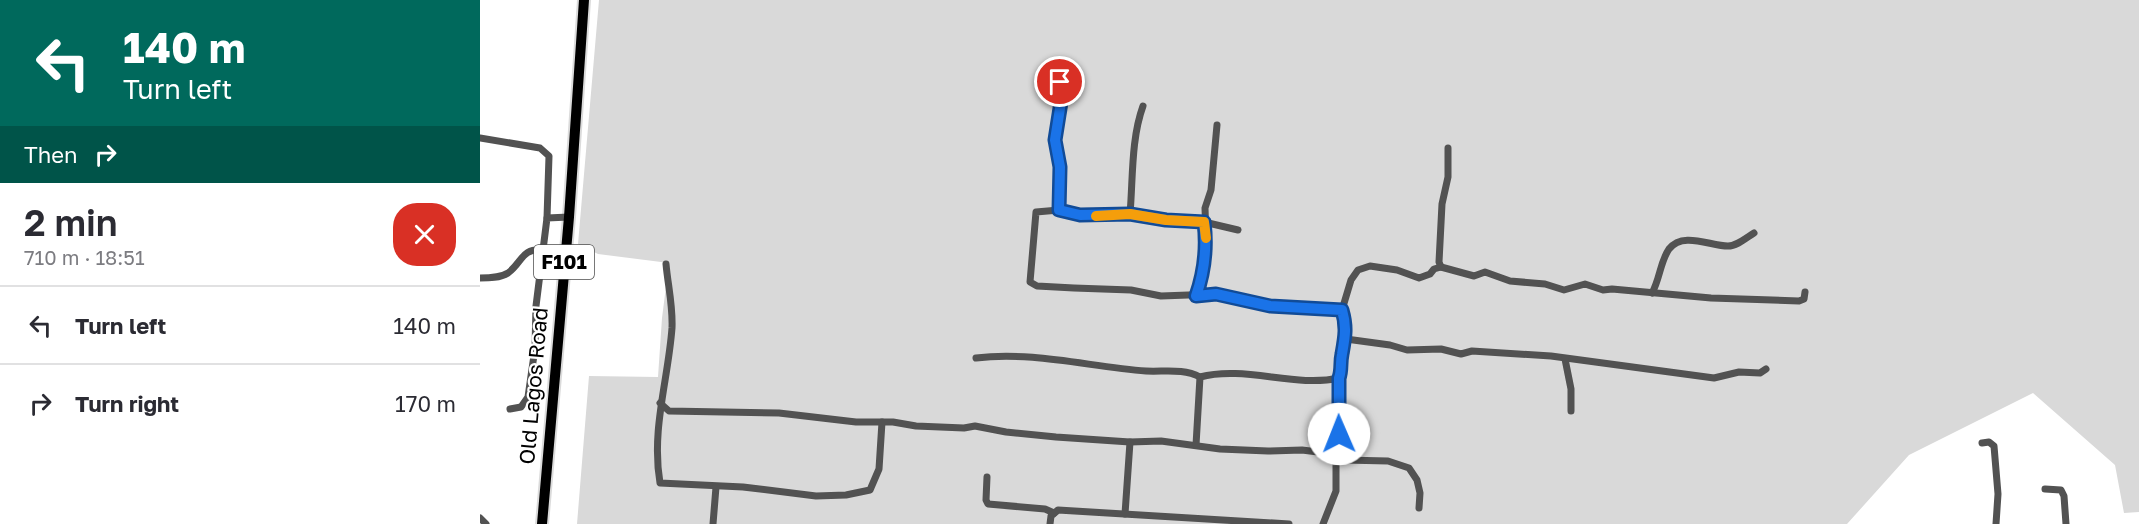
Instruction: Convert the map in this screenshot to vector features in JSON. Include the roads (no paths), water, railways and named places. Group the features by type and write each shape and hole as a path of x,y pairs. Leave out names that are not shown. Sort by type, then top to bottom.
{"main road":[{"name":"Old Lagos Road","path":"542,524 569,217 584,0"}],"street":[{"path":"1059,210 1060,167 1055,140 1061,102 1060,82"},
{"path":"1130,214 1135,150 1143,106"},
{"path":"1196,296 1206,237 1205,208 1211,190 1217,125"},
{"path":"480,138 540,148 549,156 547,218 528,397 521,407 510,409"},
{"path":"1441,267 1441,218 1448,177 1448,147"},
{"path":"1238,230 1204,222 1166,220 1130,214 1080,215 1059,210 1036,212 1034,214 1030,282 1037,286 1131,290 1161,296 1216,294 1270,306 1342,310"},
{"path":"547,218 569,217"},
{"path":"1652,293 1658,281 1662,263 1670,248 1678,241 1691,240 1730,246 1754,233"},
{"path":"480,278 510,272 528,252 533,249 543,250"},
{"path":"666,264 672,304 672,329 660,403 657,460 660,483 743,487 816,496 846,495 870,490 876,481 879,469 882,422"},
{"path":"1326,453 1339,434 1339,378 1346,339 1342,310 1351,280 1358,270 1370,266 1384,267 1419,278 1441,267 1474,276 1485,272 1510,281 1545,284 1564,290 1585,284 1603,290 1711,298 1799,301 1804,299 1805,292"},
{"path":"1346,339 1390,345 1407,350 1431,348 1461,354 1472,351 1518,353 1691,373 1714,378 1739,372 1760,373 1766,369"},
{"path":"976,358 1028,357 1146,371 1177,370 1200,377 1255,375 1314,381 1339,378"},
{"path":"1565,359 1571,389 1571,411"},
{"path":"1196,445 1200,377"},
{"path":"660,403 669,411 779,413 856,422 893,422 945,428 975,426 1006,432 1130,442 1161,441 1220,449 1268,452 1302,450 1326,453 1344,460 1388,461 1409,468 1417,480 1420,493 1419,508"},
{"path":"1125,514 1130,442"},
{"path":"1983,443 1989,442 1994,446 1998,494 1996,524"},
{"path":"1323,524 1336,491 1336,457"},
{"path":"987,477 986,500 988,504 1046,509 1054,513"},
{"path":"713,524 716,487"},
{"path":"2046,489 2061,490 2064,496 2066,524"},
{"path":"1050,524 1051,516 1059,510 1289,524"},
{"path":"480,518 486,524"}]}
